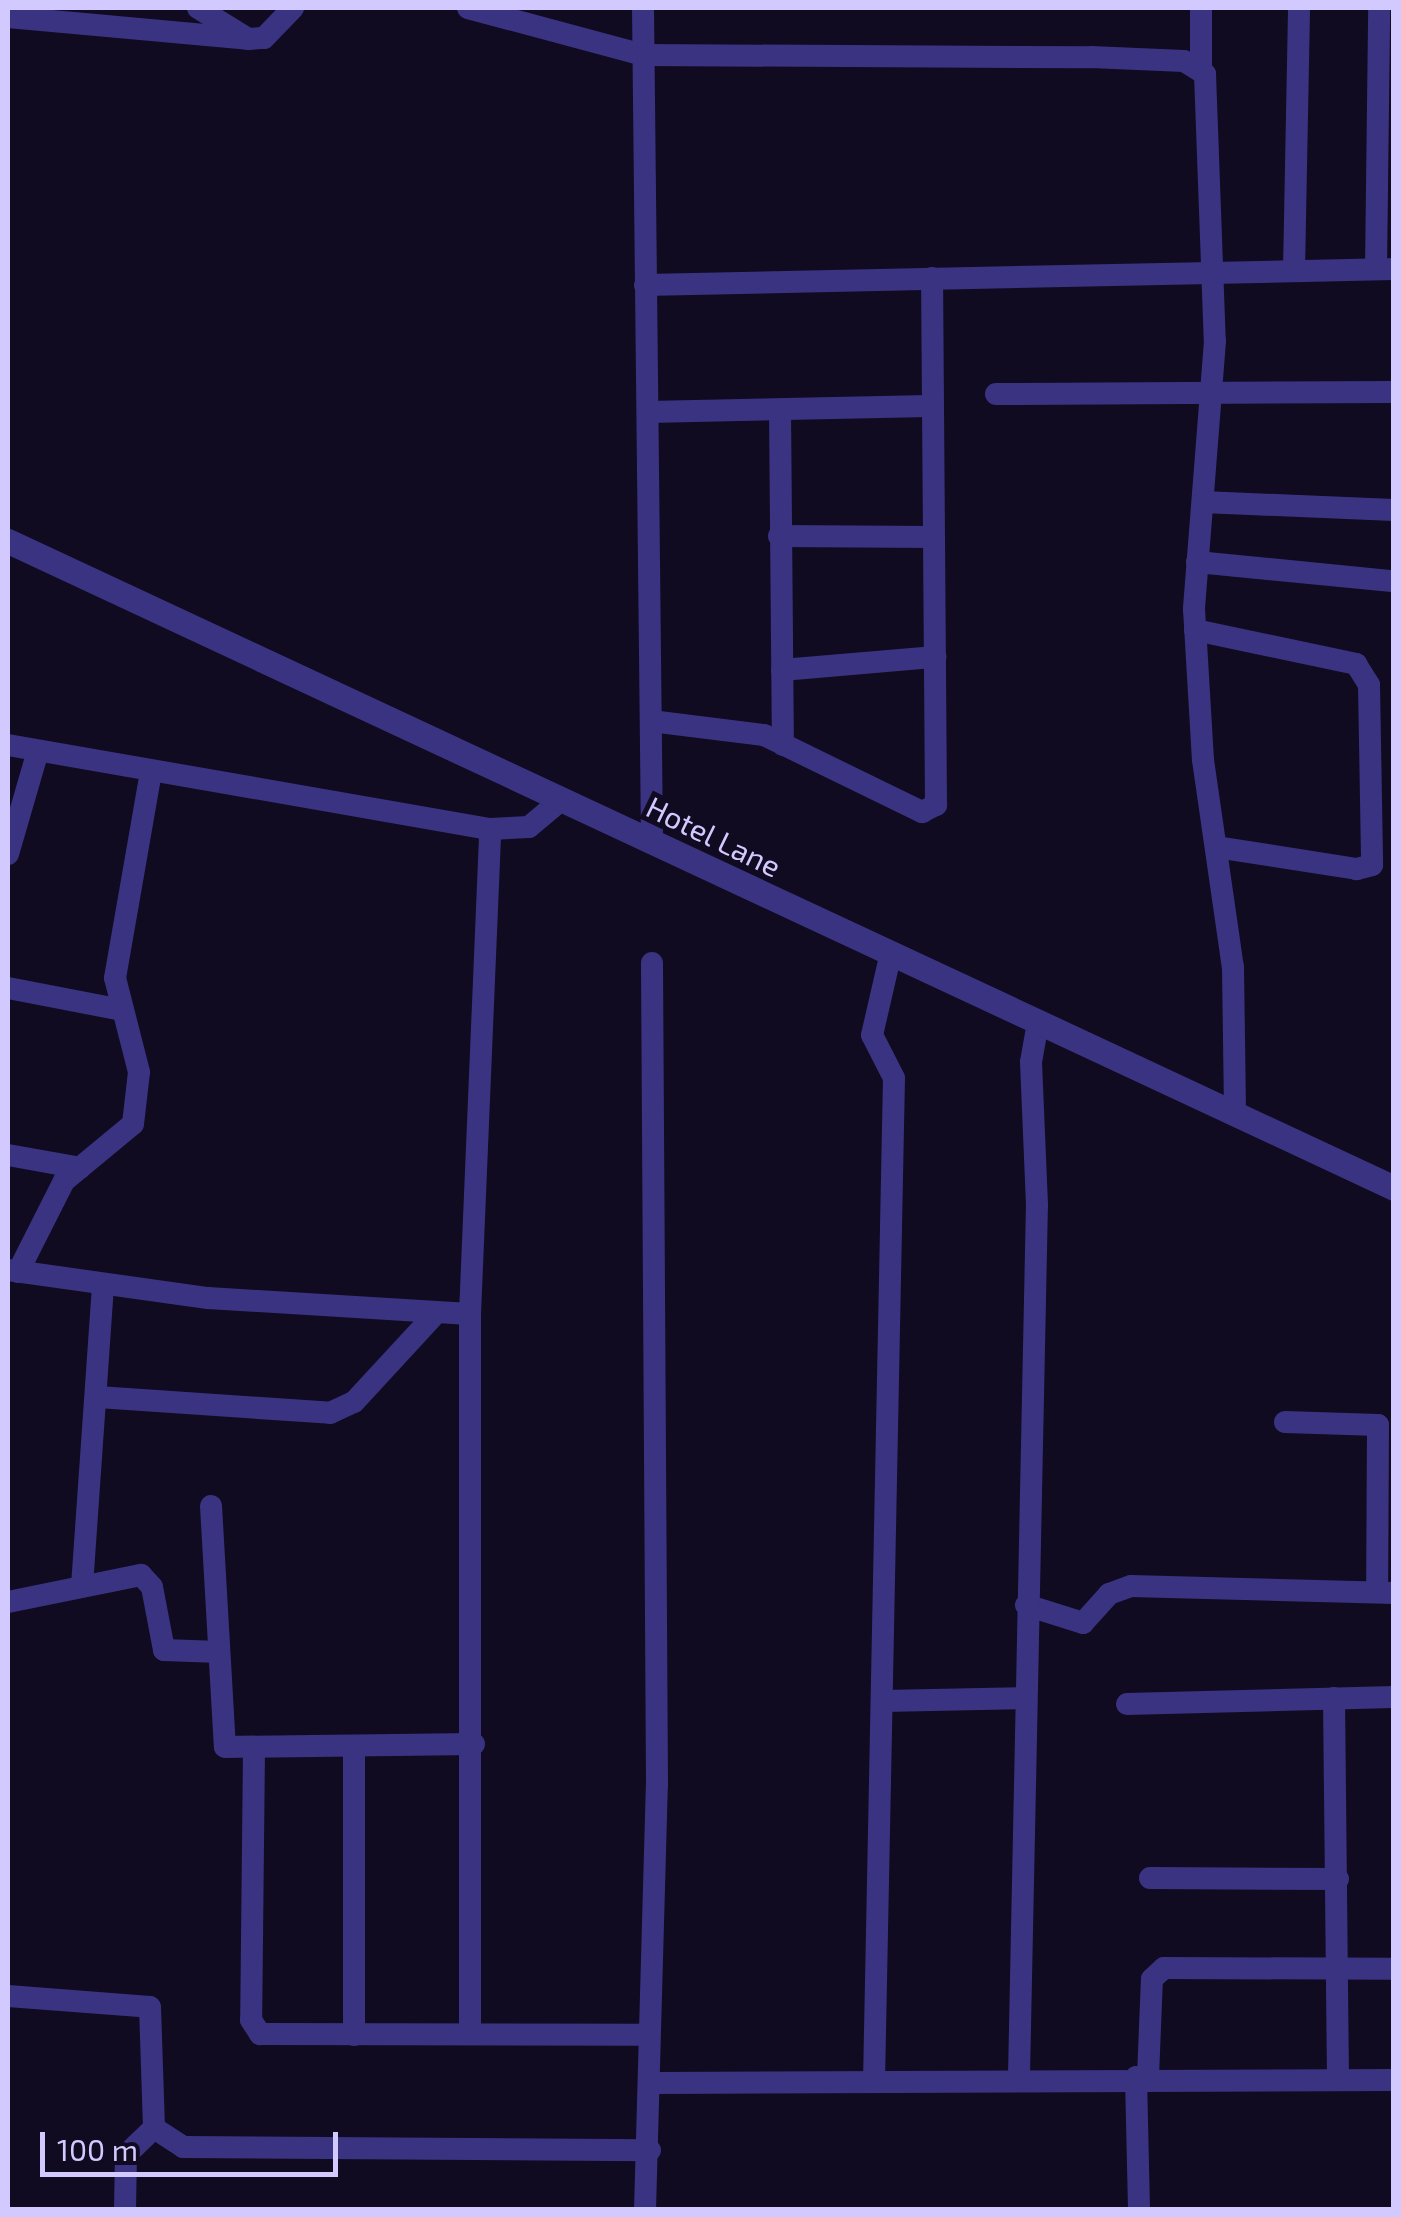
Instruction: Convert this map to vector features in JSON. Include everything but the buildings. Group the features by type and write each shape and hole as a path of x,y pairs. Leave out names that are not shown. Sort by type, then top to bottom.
{"street":[{"path":"198,8 248,39"},
{"path":"8,16 248,39 264,38 293,8"},
{"path":"468,8 644,56 1072,56 1184,61 1200,69"},
{"path":"642,8 652,841"},
{"path":"1201,8 1200,69 1216,272 1195,630 1233,967 1236,1114"},
{"path":"1294,270 1299,8"},
{"path":"645,285 1384,269 1379,8"},
{"path":"651,720 733,726 783,746 844,779 931,811 935,657 929,406 932,278"},
{"path":"996,394 1394,392"},
{"path":"648,412 929,406"},
{"path":"780,410 783,746"},
{"path":"1203,502 1394,510"},
{"path":"779,536 933,536"},
{"name":"Hotel Lane","path":"8,541 550,811 652,841 890,957 1034,1039 1236,1114 1394,1188"},
{"path":"1197,562 1392,581"},
{"path":"1195,630 1356,664 1369,684 1372,865 1217,846"},
{"path":"782,670 935,657"},
{"path":"8,745 490,828 550,811"},
{"path":"8,854 38,751"},
{"path":"151,772 119,924 118,1009 139,1072 136,1110 123,1137 80,1168 47,1203 13,1271 103,1286 470,1314"},
{"path":"470,2032 474,1744 470,1314 490,828"},
{"path":"874,2082 894,1074 872,1035 890,957"},
{"path":"646,2210 655,2083 649,2035 658,1532 652,962"},
{"path":"8,988 118,1009"},
{"path":"1019,2076 1026,1606 1038,1205 1034,1039"},
{"path":"8,1155 80,1168"},
{"path":"82,1586 103,1286"},
{"path":"98,1397 330,1413 354,1402 437,1312"},
{"path":"1026,1606 1083,1623 1109,1594 1131,1586 1385,1591 1378,1425 1285,1422"},
{"path":"211,1506 225,1746 254,1749 474,1744"},
{"path":"8,1602 82,1586 149,1578 164,1650 219,1652"},
{"path":"1127,1704 1394,1697"},
{"path":"883,1701 1024,1698"},
{"path":"1334,1698 1340,1970 1338,2079"},
{"path":"354,1746 354,2036"},
{"path":"254,1749 251,2020 270,2037 470,2032 649,2035"},
{"path":"1150,1878 1338,1879"},
{"path":"1139,2210 1142,2077 1156,1972 1394,1970"},
{"path":"8,1996 150,2007 154,2128 126,2155 125,2210"},
{"path":"655,2083 874,2082 1019,2076 1394,2080"},
{"path":"154,2128 183,2147 650,2150"}]}
